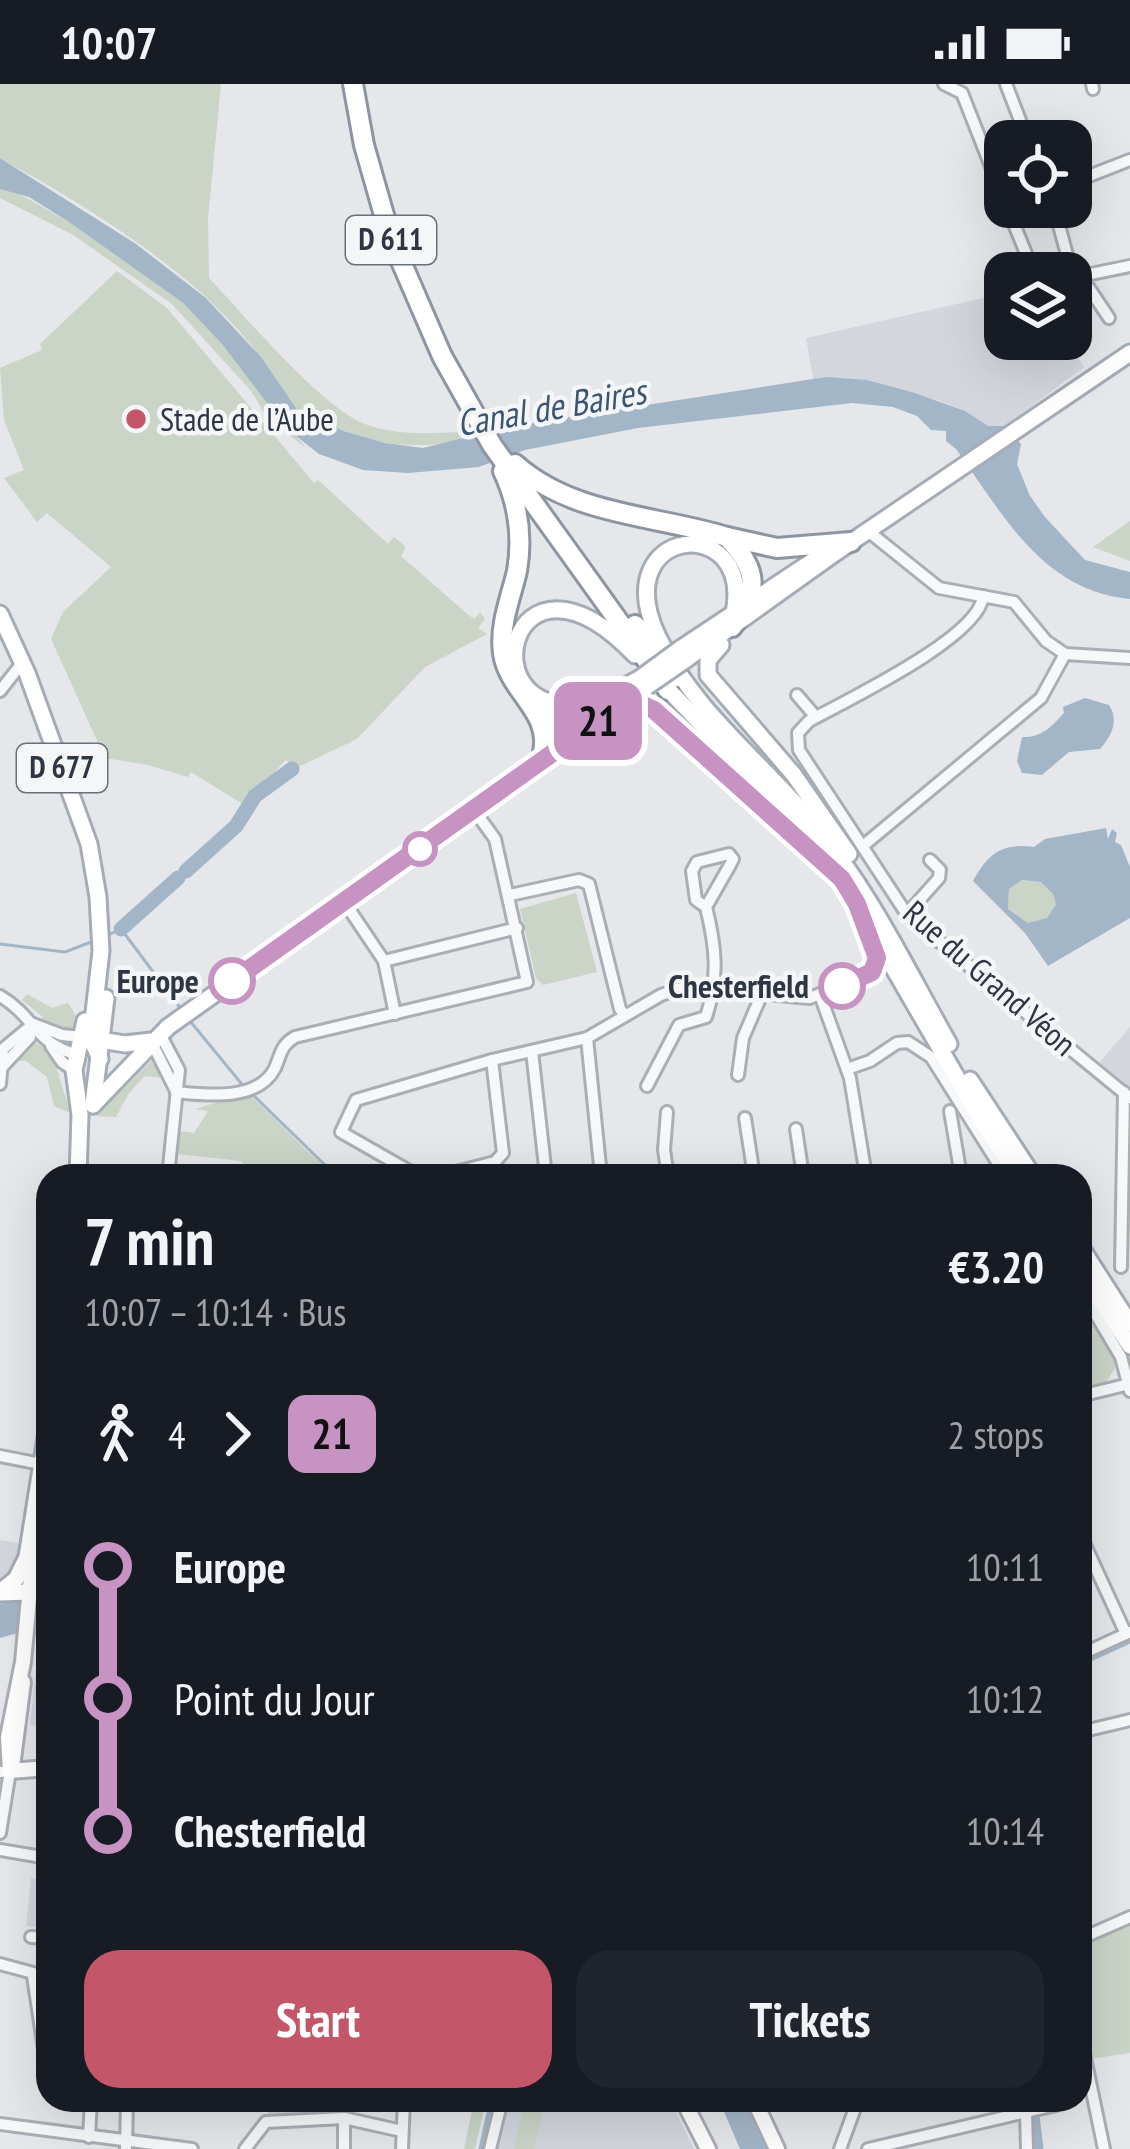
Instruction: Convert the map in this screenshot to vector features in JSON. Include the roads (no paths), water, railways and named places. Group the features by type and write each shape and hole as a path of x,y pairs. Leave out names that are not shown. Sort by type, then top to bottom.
{"highway":[{"name":"D 611","path":"353,84 364,145 390,236 420,311 458,386 483,423"},
{"path":"483,423 492,445 673,683"},
{"path":"483,423 508,466 519,535 502,646 509,676 543,725 543,752"},
{"path":"508,466 573,500 727,537 777,548 851,542"},
{"path":"727,537 743,556 762,601 733,620"},
{"path":"532,708 554,719 589,723"}],"main road":[{"path":"1025,1164 967,1075 860,871 812,801 707,673 707,663 762,601 810,560 851,542 1130,353"},
{"path":"87,1110 177,1020 345,903 643,683 684,654 733,620 733,570 718,552 686,543 675,544 660,555 645,582 646,606 673,683 842,879 1010,1164"},
{"path":"643,683 590,702 547,701 530,691 517,673 515,645 533,618 559,609 579,612 616,634 673,683 816,827 884,920"},
{"name":"D 677","path":"0,614 25,668 89,844 101,928 98,978 106,996 93,1032"},
{"path":"529,770 543,752 616,708 643,683"},
{"path":"616,708 641,704 654,710 842,879"},
{"path":"93,1032 155,1037"},
{"path":"79,1164 100,1059 93,1032"},
{"path":"87,1110 76,1063 93,1032"},
{"path":"76,1063 133,1062"},
{"path":"1092,1265 1130,1324"},
{"path":"1092,1288 1130,1346"},
{"path":"36,1519 27,1557 35,1585 12,1704 5,1772 36,1769"},
{"path":"0,1592 35,1585"},
{"path":"689,2112 708,2149"},
{"path":"760,2112 777,2149"}],"street":[{"path":"944,84 962,94 984,149"},
{"path":"1006,84 1020,120"},
{"path":"1092,175 1130,160"},
{"path":"1092,274 1130,266"},
{"path":"1092,298 1109,318"},
{"path":"851,542 939,588 1014,602 1046,641 1065,654 1130,658"},
{"path":"797,695 816,717 950,640 978,612 983,596"},
{"path":"864,845 1041,698 1065,654"},
{"path":"0,691 25,668"},
{"name":"Rue du Grand Véon","path":"816,717 798,733 799,751 907,914 1127,1095"},
{"path":"176,1093 225,1095 247,1088 270,1076 283,1046 295,1036 524,984 529,977 495,839 474,810"},
{"path":"647,1086 679,1025 706,1017 715,988 717,952 706,907 696,900 692,871 698,862 729,854 733,859 706,907"},
{"path":"907,914 939,878 940,870 930,860"},
{"path":"510,895 580,880 589,884 624,1014"},
{"path":"345,903 384,961 395,1014"},
{"path":"397,1164 341,1132 356,1100 587,1038 624,1014 679,989 820,995 872,972 877,958 857,904"},
{"path":"384,961 518,928"},
{"path":"820,995 847,1069 864,1164"},
{"path":"0,996 17,1006 40,1037 76,1063"},
{"path":"738,1075 743,1038 761,996"},
{"path":"33,1024 62,1035 93,1032"},
{"path":"0,1084 2,1067 30,1037 33,1024"},
{"path":"155,1037 176,1093 169,1164"},
{"path":"587,1038 600,1164"},
{"path":"847,1069 871,1061 897,1042 920,1048 931,1057 998,1164"},
{"path":"532,1052 545,1164"},
{"path":"487,1164 503,1153 492,1060"},
{"path":"1120,1267 1127,1095"},
{"path":"950,1111 960,1164"},
{"path":"666,1164 667,1112"},
{"path":"745,1118 752,1164"},
{"path":"796,1129 801,1164"},
{"path":"1092,1306 1107,1328 1130,1388 1092,1394"},
{"path":"0,1456 36,1463"},
{"path":"1092,1559 1128,1633 1092,1650"},
{"path":"1092,1729 1130,1720"},
{"path":"0,1833 5,1772"},
{"path":"0,1850 36,1856"},
{"path":"1092,1933 1130,1916"},
{"path":"31,1937 36,1937"},
{"path":"0,1964 34,1976 36,1990"},
{"path":"1092,2080 1104,2149"},
{"path":"89,2137 90,2112"},
{"path":"126,2145 127,2112"},
{"path":"402,2149 403,2112"},
{"path":"490,2149 499,2112"},
{"path":"840,2149 854,2112"},
{"path":"868,2149 1026,2112"},
{"path":"1027,2149 1030,2112"},
{"path":"244,2149 266,2122 344,2118 402,2131"},
{"path":"344,2118 344,2149"},
{"path":"0,2123 126,2145 192,2149"}],"water":[{"path":"0,158 136,244 206,298 261,357 298,411 346,432 423,448 512,426 826,377 867,380 965,411 988,426 1005,426 1021,444 1017,464 1045,517 1085,560 1130,572 1130,599 1099,593 1048,565 946,441 946,431 931,430 917,416 893,407 852,403 638,428 525,450 479,467 408,473 363,470 319,454 287,429 222,344 183,303 29,197 0,189"},
{"path":"1085,698 1109,705 1114,717 1100,749 1069,752 1042,775 1022,773 1017,761 1022,737 1046,730 1064,713 1063,707"},
{"path":"1106,828 1108,839 1112,829 1130,867 1130,918 1048,966 1025,933 973,881 997,852 1034,847 1045,839","holes":["1022,880 1041,882 1056,904 1047,918 1028,923 1008,909 1009,889"]},
{"path":"36,1602 36,1636 18,1633 0,1638 0,1604"},
{"path":"724,2112 749,2112 766,2149 740,2149"}],"waterway":[{"path":"186,871 236,826 255,796 292,769"},
{"path":"121,929 178,878"},
{"path":"106,936 121,929 181,1009"},
{"path":"0,944 65,952 91,942"},
{"path":"190,1021 245,1088"},
{"path":"252,1094 324,1164"},
{"path":"1092,1659 1130,1642"},
{"path":"483,2149 491,2112"},
{"path":"1031,2112 1036,2149"}],"place":[{"name":"Stade de l’Aube","path":"136,419"},
{"name":"Europe","path":"232,981"},
{"name":"Chesterfield","path":"842,986"}],"water label":[{"name":"Canal de Baires","path":"551,407"}]}
